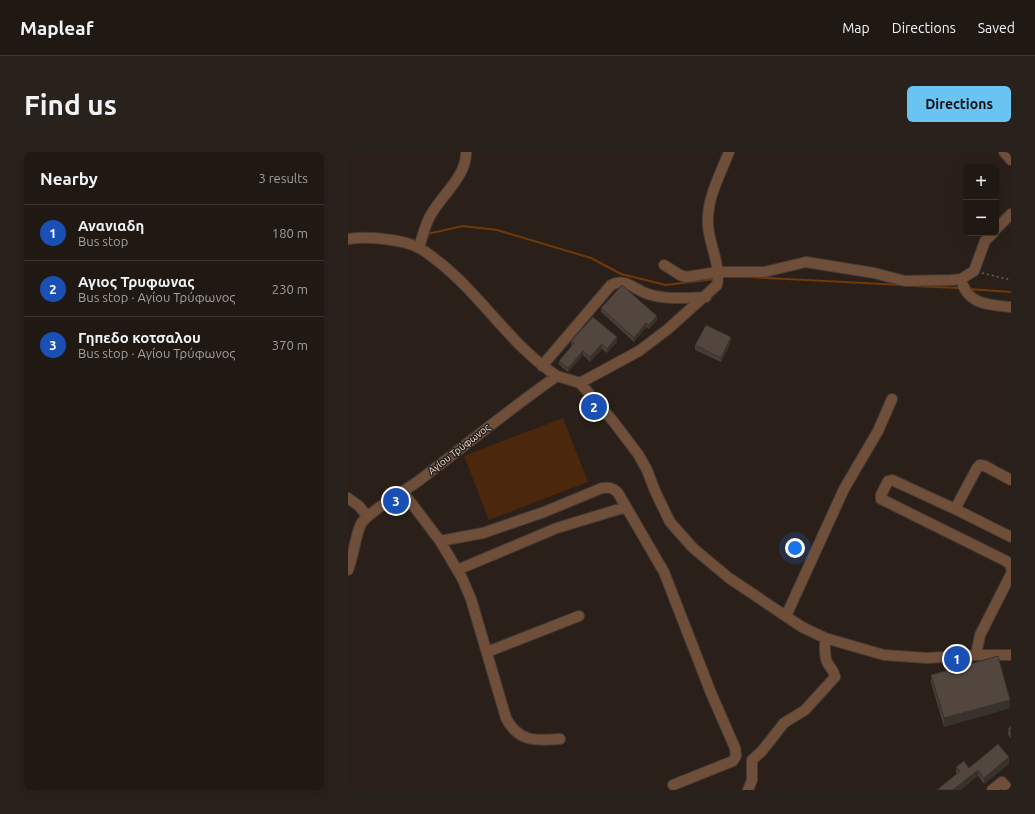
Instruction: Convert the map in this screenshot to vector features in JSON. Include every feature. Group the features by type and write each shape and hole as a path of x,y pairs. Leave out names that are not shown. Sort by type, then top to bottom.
{"street":[{"path":"419,248 425,226 432,213 461,173 466,160 466,152"},
{"path":"580,383 639,351 706,297 718,278 708,227 707,214 712,196 729,152"},
{"path":"1004,152 1011,160"},
{"path":"999,227 1011,214"},
{"path":"963,286 974,271 985,241 990,236"},
{"path":"348,239 366,237 419,248 449,270 476,295 542,366 557,376 580,383 638,454 648,470 655,491 670,522 693,548 729,578 802,627 825,638 884,655 927,658 976,654 1011,655"},
{"path":"664,265 686,277 718,278 764,272 806,262 874,273 905,281 963,286 978,301 1011,307"},
{"path":"542,366 611,285 616,282 622,281 646,294 663,298 673,299 706,297"},
{"name":"Αγίου Τρύφωνος","path":"348,570 353,556 360,524 367,516 403,492 457,452 518,403 557,376"},
{"path":"786,616 844,489 878,430 892,399"},
{"path":"954,509 980,465 985,466 1011,480"},
{"path":"1011,537 892,480 888,481 880,498 1006,561 1011,565 1011,568"},
{"path":"440,541 482,533 544,512 602,488 608,487 614,489 664,572 711,693 735,748 736,756 733,761 673,784"},
{"path":"403,492 440,541 457,570 471,599 506,718 511,728 521,737 540,741 560,739"},
{"path":"348,498 359,506 367,516"},
{"path":"457,570 557,528 626,507"},
{"path":"976,654 980,635 1007,589 1011,574"},
{"path":"487,652 579,616"},
{"path":"748,790 752,780 752,760 762,751 784,723 804,710 835,677 834,671 826,660 825,638"},
{"path":"992,790 1002,782 1009,790"}],"path":[{"path":"974,271 1011,280"}],"shaded area":[{"path":"563,418 588,482 489,520 464,456"}],"building":[{"path":"622,285 657,316 649,325 646,323 634,338 601,308"},
{"path":"593,317 617,337 607,349 602,344 590,357 583,351 568,368 559,361 574,343 571,341"},
{"path":"706,325 731,337 721,358 695,345"},
{"path":"998,656 1010,700 944,718 931,675"},
{"path":"998,744 1009,757 984,778 978,770 953,790 937,790 960,771 956,767 964,761 969,768"}],"waterway":[{"path":"427,234 463,226 497,230 591,258 621,274 666,285 715,279"},
{"path":"747,277 902,285"},
{"path":"913,286 960,288"},
{"path":"969,289 1011,292"}],"place":[{"name":"Αγιος Τρυφωνας","path":"594,407"},
{"name":"Γηπεδο κοτσαλου","path":"396,501"},
{"name":"Ανανιαδη","path":"957,659"}]}
